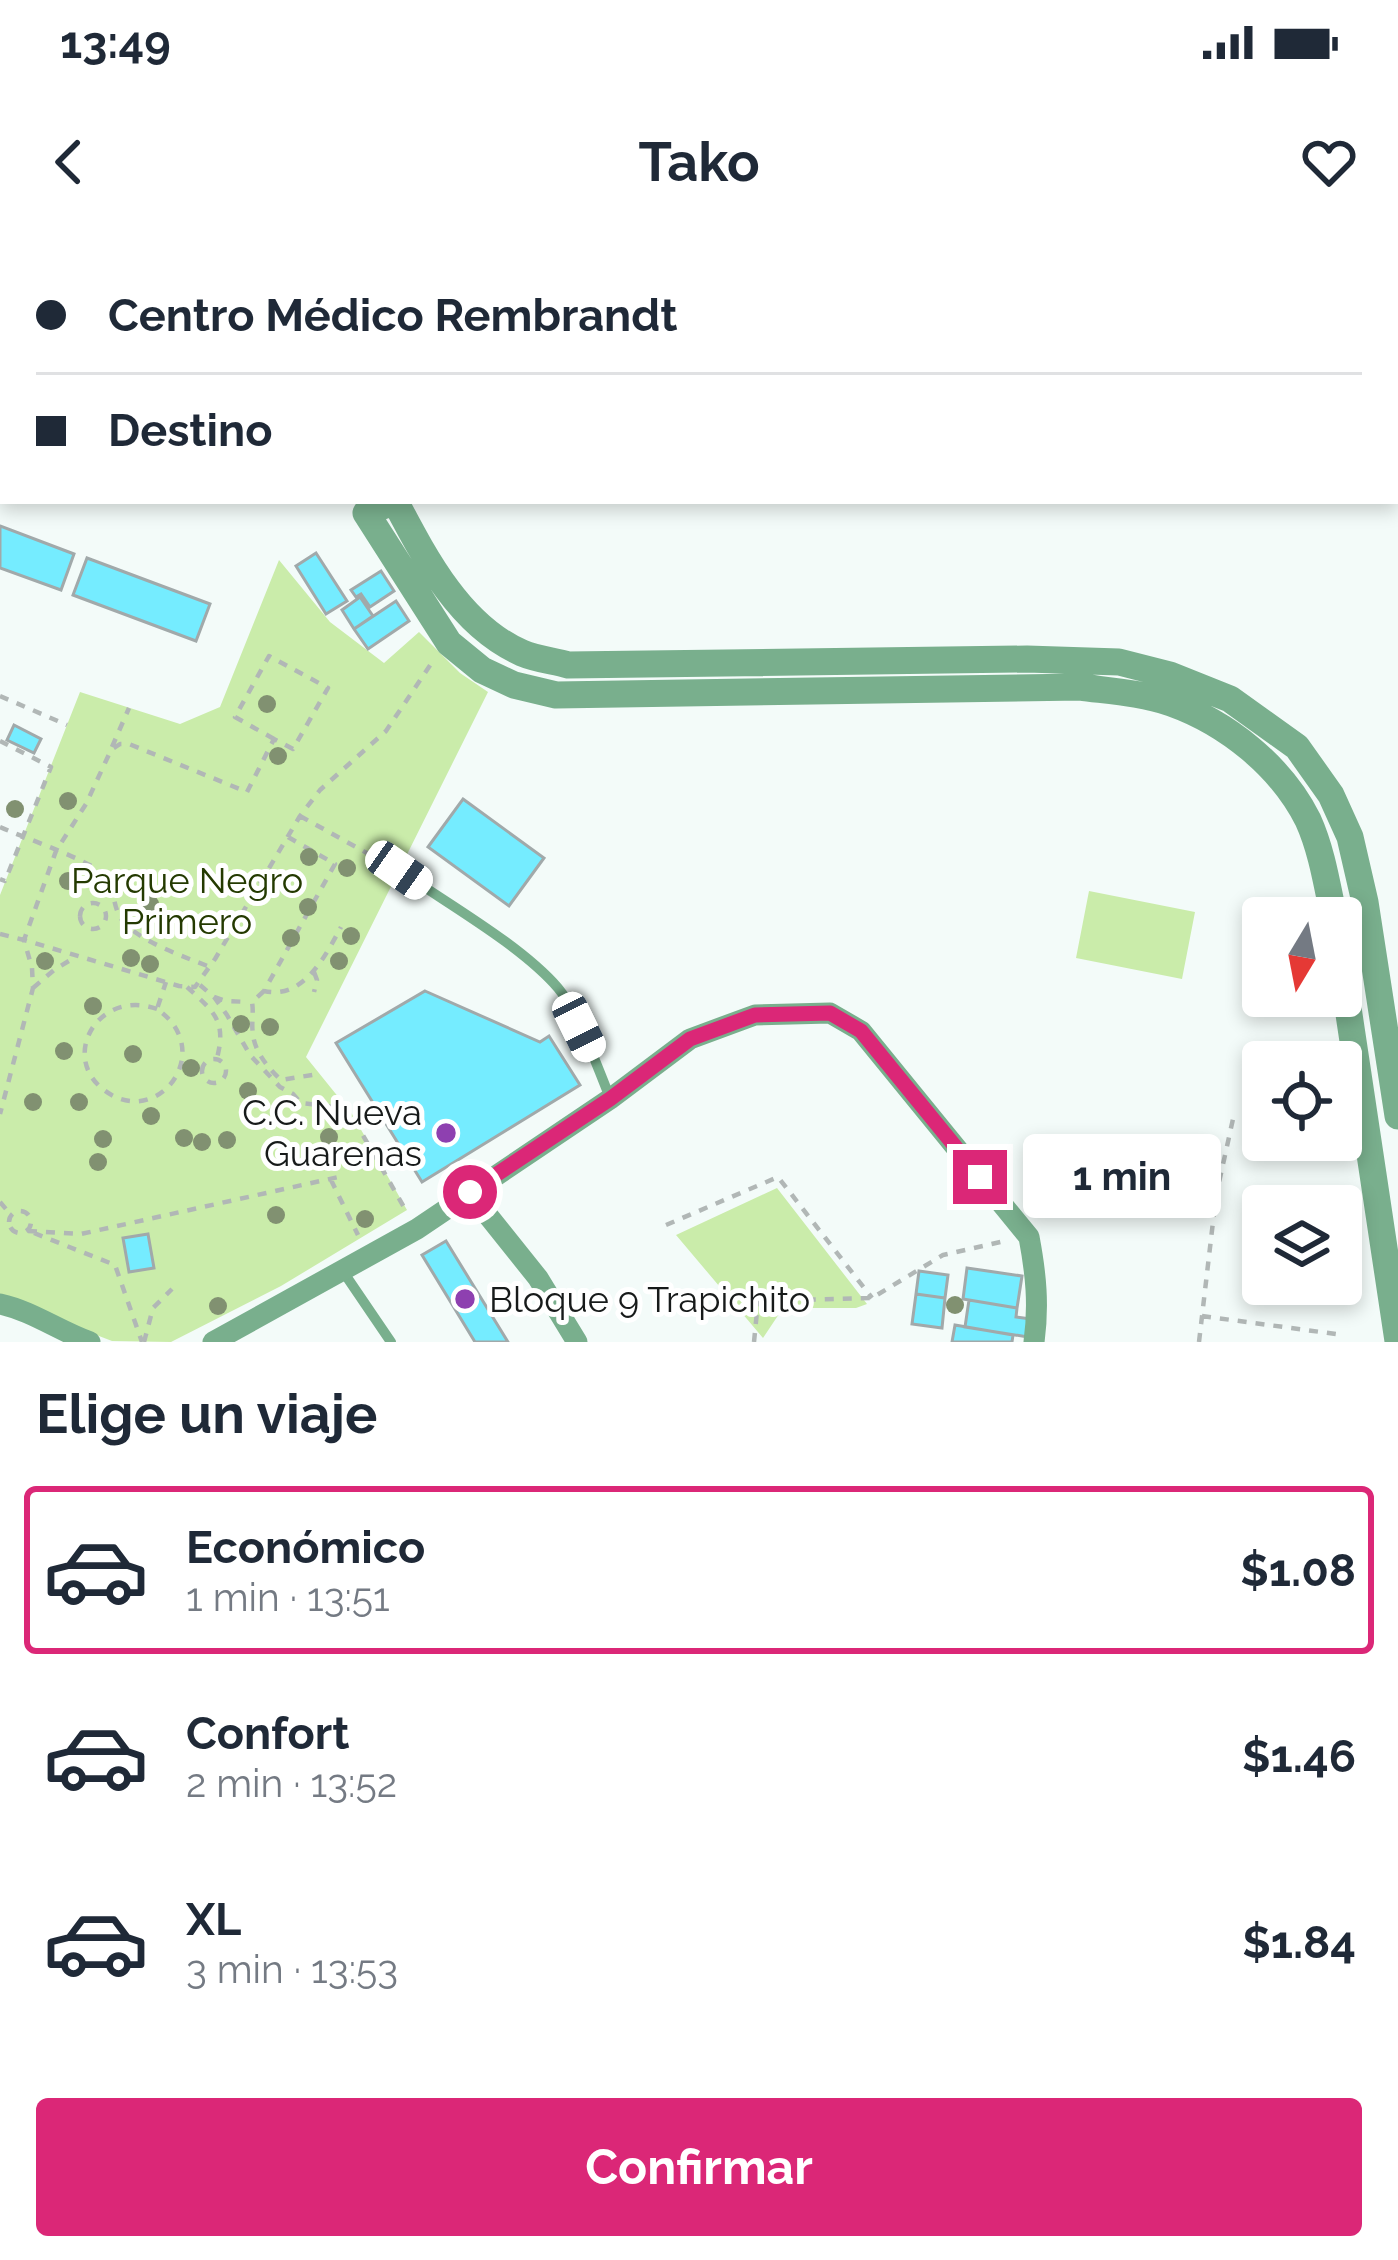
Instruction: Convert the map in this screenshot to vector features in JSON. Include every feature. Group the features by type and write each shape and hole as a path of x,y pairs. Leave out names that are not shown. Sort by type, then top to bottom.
{"street":[{"path":"396,504 440,579 481,628 523,654 568,665 1119,662 1170,675 1230,699 1297,747 1331,795 1349,837 1391,1016 1398,1116"},
{"path":"362,507 449,643 482,670 514,685 556,695 1080,687 1168,702 1207,718 1253,750 1283,781 1307,819 1330,897"},
{"path":"213,1342 416,1229 610,1099 690,1039 755,1015 830,1013 861,1031 1029,1237 1039,1309 1034,1342"},
{"path":"1352,1022 1391,1016"},
{"path":"1351,1017 1398,1341"},
{"path":"470,1192 538,1278 577,1342"},
{"path":"0,1304 90,1342"}],"lane":[{"path":"399,870 532,963 561,991 610,1099"},
{"path":"342,1270 391,1342"}],"path":[{"path":"187,987 198,984 210,967 300,816 320,790 386,731 438,654"},
{"path":"269,656 328,688 293,749 274,740 235,717 269,656"},
{"path":"0,696 67,725"},
{"path":"0,1114 33,988 24,940 56,851 86,804 129,709"},
{"path":"111,750 129,744 247,792 274,740"},
{"path":"0,741 51,767 5,881 0,879"},
{"path":"300,816 386,863"},
{"path":"0,827 97,869 112,887 124,923 210,967"},
{"path":"214,997 252,1002 264,991 335,864 288,837"},
{"path":"106,914 89,904 83,907 80,920 88,929 95,929 106,914 117,910"},
{"path":"264,991 287,992 314,972 341,928"},
{"path":"0,934 187,987 214,1011 222,1040 217,1058"},
{"path":"33,988 77,956"},
{"path":"314,972 314,992"},
{"path":"157,1009 166,982"},
{"path":"198,984 214,997 250,1055 280,1087 301,1103 344,1108 416,1229"},
{"path":"252,1002 254,1042 274,1075 281,1080 318,1074"},
{"path":"119,1006 157,1009 180,1035 180,1070 166,1090 155,1096 117,1098 89,1071 90,1032 119,1006"},
{"path":"217,1058 227,1073 219,1083 212,1083 202,1069 209,1059 217,1058"},
{"path":"1199,1342 1216,1196 1233,1119"},
{"path":"28,1231 28,1214 16,1211 11,1215 12,1231 23,1234 81,1234 343,1176"},
{"path":"666,1225 778,1177 872,1298"},
{"path":"331,1179 370,1255"},
{"path":"0,1202 11,1215"},
{"path":"28,1231 115,1265 143,1342"},
{"path":"754,1342 758,1301 872,1298 943,1255 1029,1237"},
{"path":"143,1342 153,1308 172,1289"},
{"path":"1202,1316 1343,1335"}],"green space":[{"name":"Parque Negro Primero","path":"279,560 330,622 384,663 419,632 460,673 488,692 306,1057 352,1114 407,1210 281,1286 171,1342 112,1341 0,1298 0,895 80,692 180,724 220,707"},
{"path":"1089,891 1195,912 1182,979 1076,958"},
{"path":"777,1188 867,1304 783,1308 763,1338 676,1235"}],"building":[{"path":"0,526 74,554 61,590 0,568"},
{"path":"316,553 347,601 326,614 296,566"},
{"path":"87,558 210,604 196,641 73,595"},
{"path":"381,571 394,591 370,607 361,594 356,597 351,590"},
{"path":"360,597 373,616 354,629 342,610"},
{"path":"396,601 409,621 368,649 354,629"},
{"path":"14,725 41,739 34,753 7,740"},
{"path":"463,799 544,858 509,906 428,847"},
{"name":"C.C. Nueva Guarenas","path":"425,991 540,1042 549,1036 580,1085 422,1182 336,1043"},
{"path":"148,1234 154,1268 129,1272 123,1238"},
{"name":"Bloque 9 Trapichito","path":"446,1241 508,1342 475,1342 422,1255"},
{"path":"967,1268 1022,1276 1017,1308 963,1299"},
{"path":"919,1271 948,1275 945,1298 916,1294"},
{"path":"916,1294 945,1298 942,1328 912,1324"},
{"path":"969,1300 1017,1308 1016,1317 1031,1319 1028,1337 965,1327"},
{"path":"955,1325 1013,1335 1012,1342 952,1342"}],"place":[{"name":"C.C. Nueva Guarenas","path":"446,1133"},
{"name":"Bloque 9 Trapichito","path":"465,1299"}],"route":[{"path":"470,1192 690,1039 755,1015 830,1013 861,1031 980,1177"}]}
